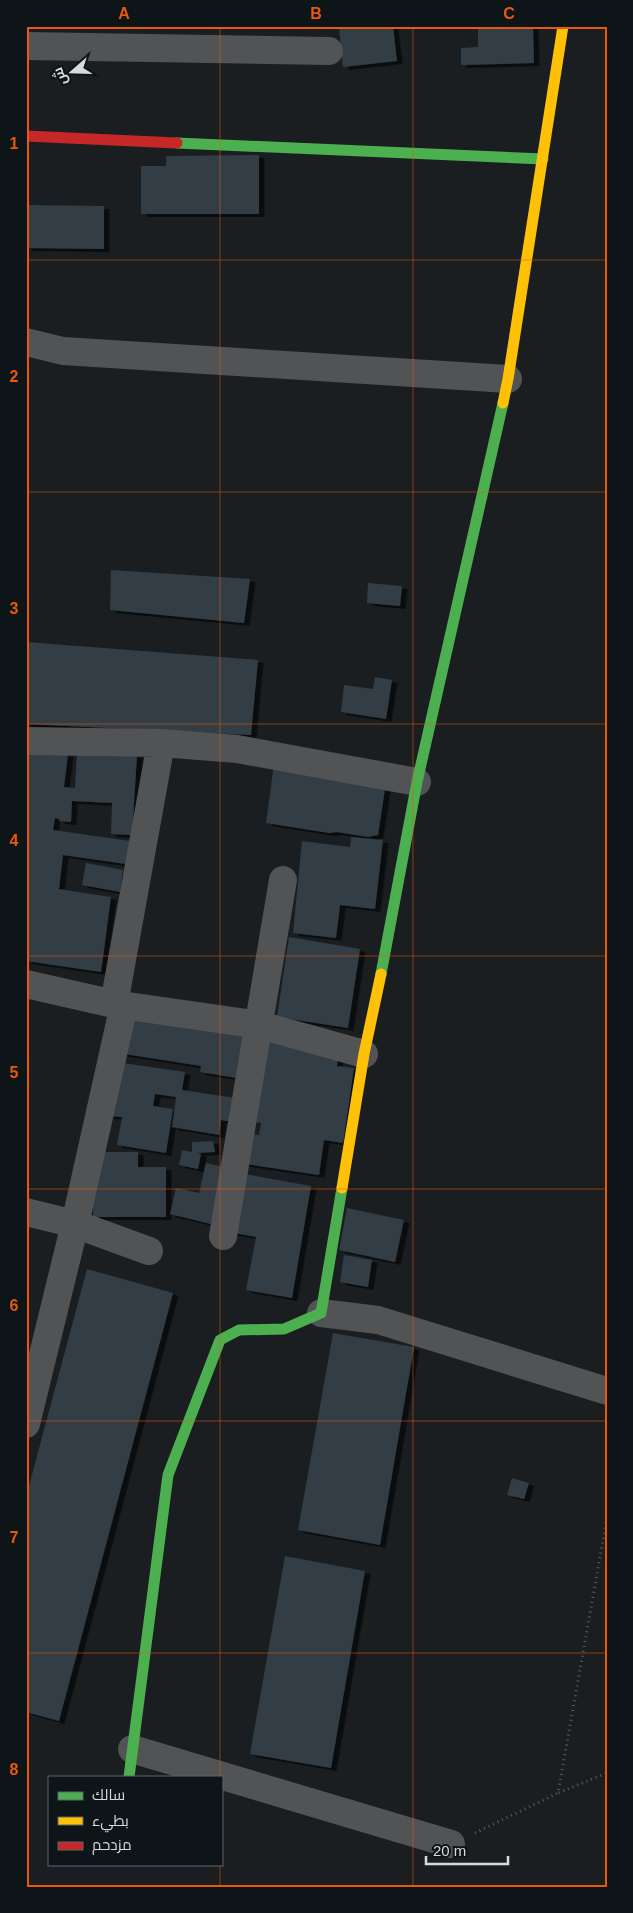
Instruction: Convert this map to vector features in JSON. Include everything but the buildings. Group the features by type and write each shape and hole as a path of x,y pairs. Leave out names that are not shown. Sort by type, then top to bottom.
{"street":[{"path":"321,1313 364,1054 417,782 508,379 563,26"},
{"path":"26,46 151,37 329,51"},
{"path":"26,136 543,159"},
{"path":"26,342 63,351 508,379"},
{"path":"26,741 161,743 238,749 417,782"},
{"path":"26,1424 75,1224 119,1004 161,743"},
{"path":"223,1236 283,880"},
{"path":"26,984 119,1004 260,1024 364,1054"},
{"path":"26,1212 75,1224 149,1251"},
{"path":"128,1776 168,1475 220,1340 239,1330 284,1329 321,1313 378,1320 607,1391"},
{"path":"132,1749 450,1844"}],"path":[{"path":"558,1794 607,1518"},
{"path":"450,1844 607,1773"}],"traffic: fast":[{"path":"177,143 543,159"},
{"path":"381,974 417,782 503,403"},
{"path":"129,1776 168,1475 220,1340 239,1330 284,1329 321,1313 342,1188"}],"traffic: slow":[{"path":"503,403 563,26"},
{"path":"342,1188 364,1054 381,974"}],"traffic: jam":[{"path":"26,136 177,143"}]}
